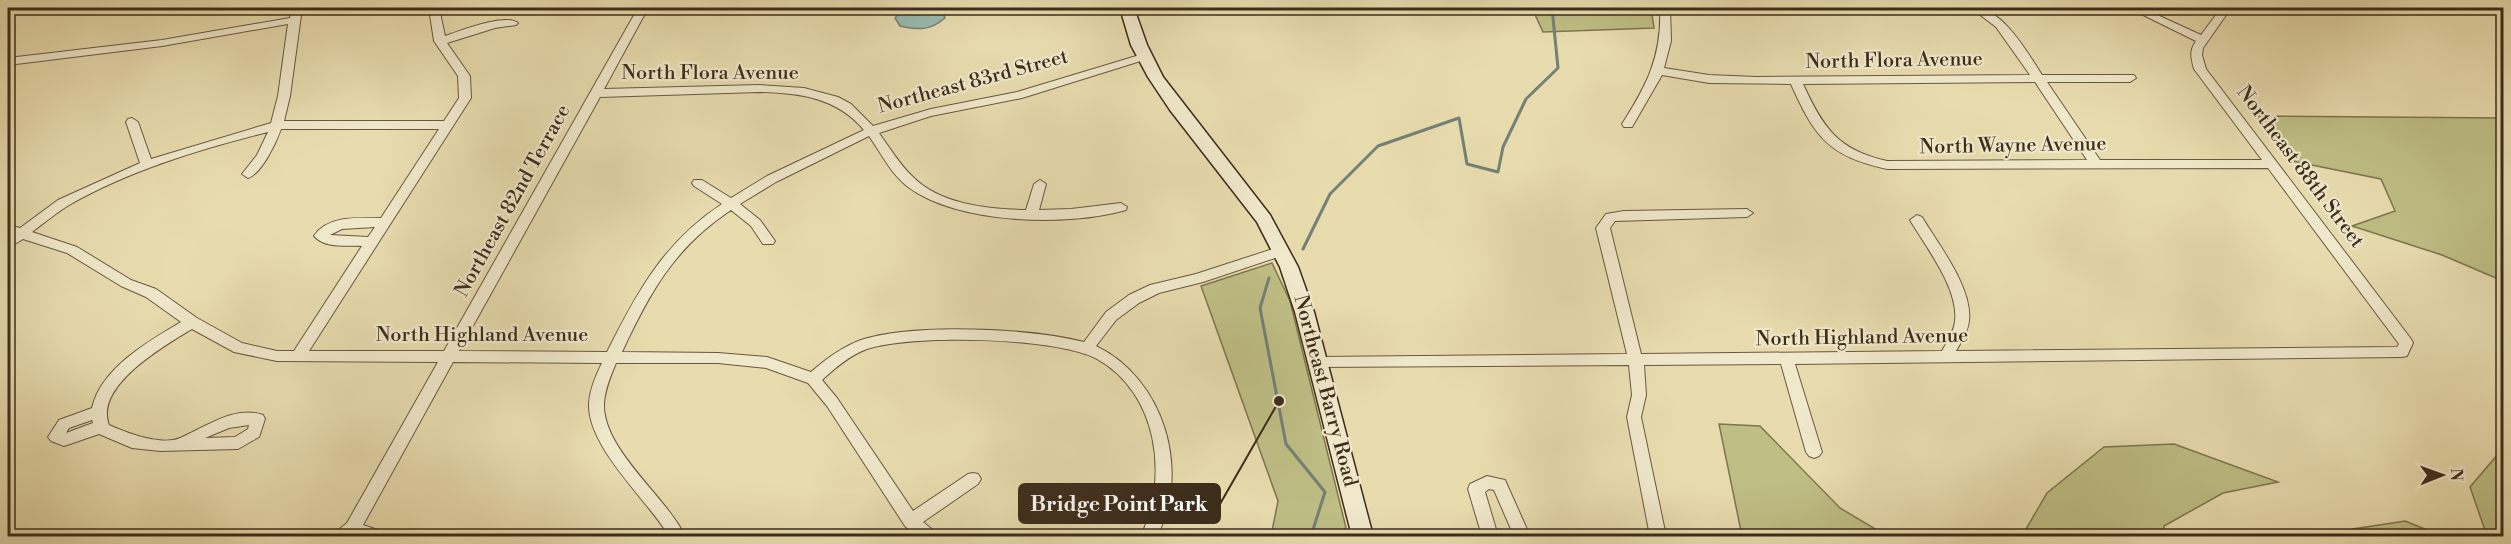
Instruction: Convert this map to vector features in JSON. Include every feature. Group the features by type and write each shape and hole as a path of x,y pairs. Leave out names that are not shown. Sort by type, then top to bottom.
{"main road":[{"name":"Northeast Barry Road","path":"1127,8 1143,57 1167,98 1253,201 1282,251 1305,305 1317,363 1363,537"}],"street":[{"path":"299,355 465,98 466,84 460,69 440,41 434,8"},
{"name":"Northeast 82nd Terrace","path":"348,532 450,355 643,8"},
{"path":"1628,124 1647,96 1659,71 1668,32 1665,8"},
{"path":"1976,8 2008,33 2096,164"},
{"path":"2134,8 2202,40 2226,8"},
{"path":"8,61 162,43 296,14 278,125 259,164 248,174"},
{"path":"440,41 494,25 512,23"},
{"name":"Northeast 88th Street","path":"2202,40 2196,54 2200,69 2383,310 2406,343 2406,348"},
{"name":"Northeast 83rd Street","path":"677,537 653,497 607,442 596,411 598,391 650,279 688,237 728,204 774,177 870,131 928,113 1024,94 1143,57"},
{"name":"North Flora Avenue","path":"1659,71 1709,80 1796,82 2130,78"},
{"name":"North Wayne Avenue","path":"1796,82 1812,118 1827,140 1850,154 1875,163 1902,167 2272,164"},
{"name":"North Flora Avenue","path":"595,93 775,89 803,92 826,97 855,111 910,182 933,198 985,209 1032,213 1089,214 1120,207"},
{"path":"132,122 147,165"},
{"path":"8,243 14,231 63,203 147,165 278,125 449,126"},
{"path":"698,183 752,218 764,230 768,241"},
{"path":"1032,213 1040,184"},
{"path":"1658,537 1634,417 1639,395 1636,361 1604,228 1606,220 1624,215 1747,213"},
{"path":"1917,219 1958,295 1963,309 1958,336 1946,357"},
{"path":"372,242 329,240 321,236 326,230 335,226 385,222"},
{"name":"North Highland Avenue","path":"14,231 72,250 126,284 151,293 192,322 247,351 277,356 614,356 735,359 767,363 813,379"},
{"path":"1087,348 1111,316 1134,299 1155,289 1198,279 1282,251"},
{"path":"184,443 160,446 132,442 99,419 105,394 121,372 145,352 192,322"},
{"path":"928,537 911,521 832,402 813,379 853,349 873,342 894,339 1014,337 1087,348 1128,376 1146,398 1156,416 1162,453 1163,490 1160,512 1149,537"},
{"name":"North Highland Avenue","path":"1317,363 2390,354 2402,352 2406,348"},
{"path":"1786,360 1814,452"},
{"path":"911,521 973,479"},
{"path":"1491,537 1476,489 1487,482 1500,485 1522,537"},
{"path":"348,532 375,537"}],"green space":[{"path":"1532,8 1651,8 1654,28 1543,32"},
{"path":"2256,116 2503,118 2503,281 2442,255 2352,226 2395,211 2381,179 2292,161"},
{"path":"1272,263 1290,301 1348,536 1271,536 1278,501 1201,286"},
{"path":"1719,424 1760,426 1840,508 1887,536 1742,536"},
{"path":"2174,444 2278,482 2223,493 2164,526 2165,536 2022,536 2047,493 2104,447"},
{"path":"2499,453 2503,455 2503,536 2487,536 2470,487"},
{"path":"2405,521 2442,536 2354,536 2353,529"}],"water":[{"path":"904,8 941,8 945,18 924,28 900,26 895,18"}],"waterway":[{"path":"1303,249 1330,194 1378,146 1459,118 1467,164 1498,172 1503,147 1526,99 1558,68 1552,8"},
{"path":"1269,278 1260,308 1286,444 1325,492 1311,536"}],"place":[{"name":"Bridge Point Park","path":"1279,401"}]}
